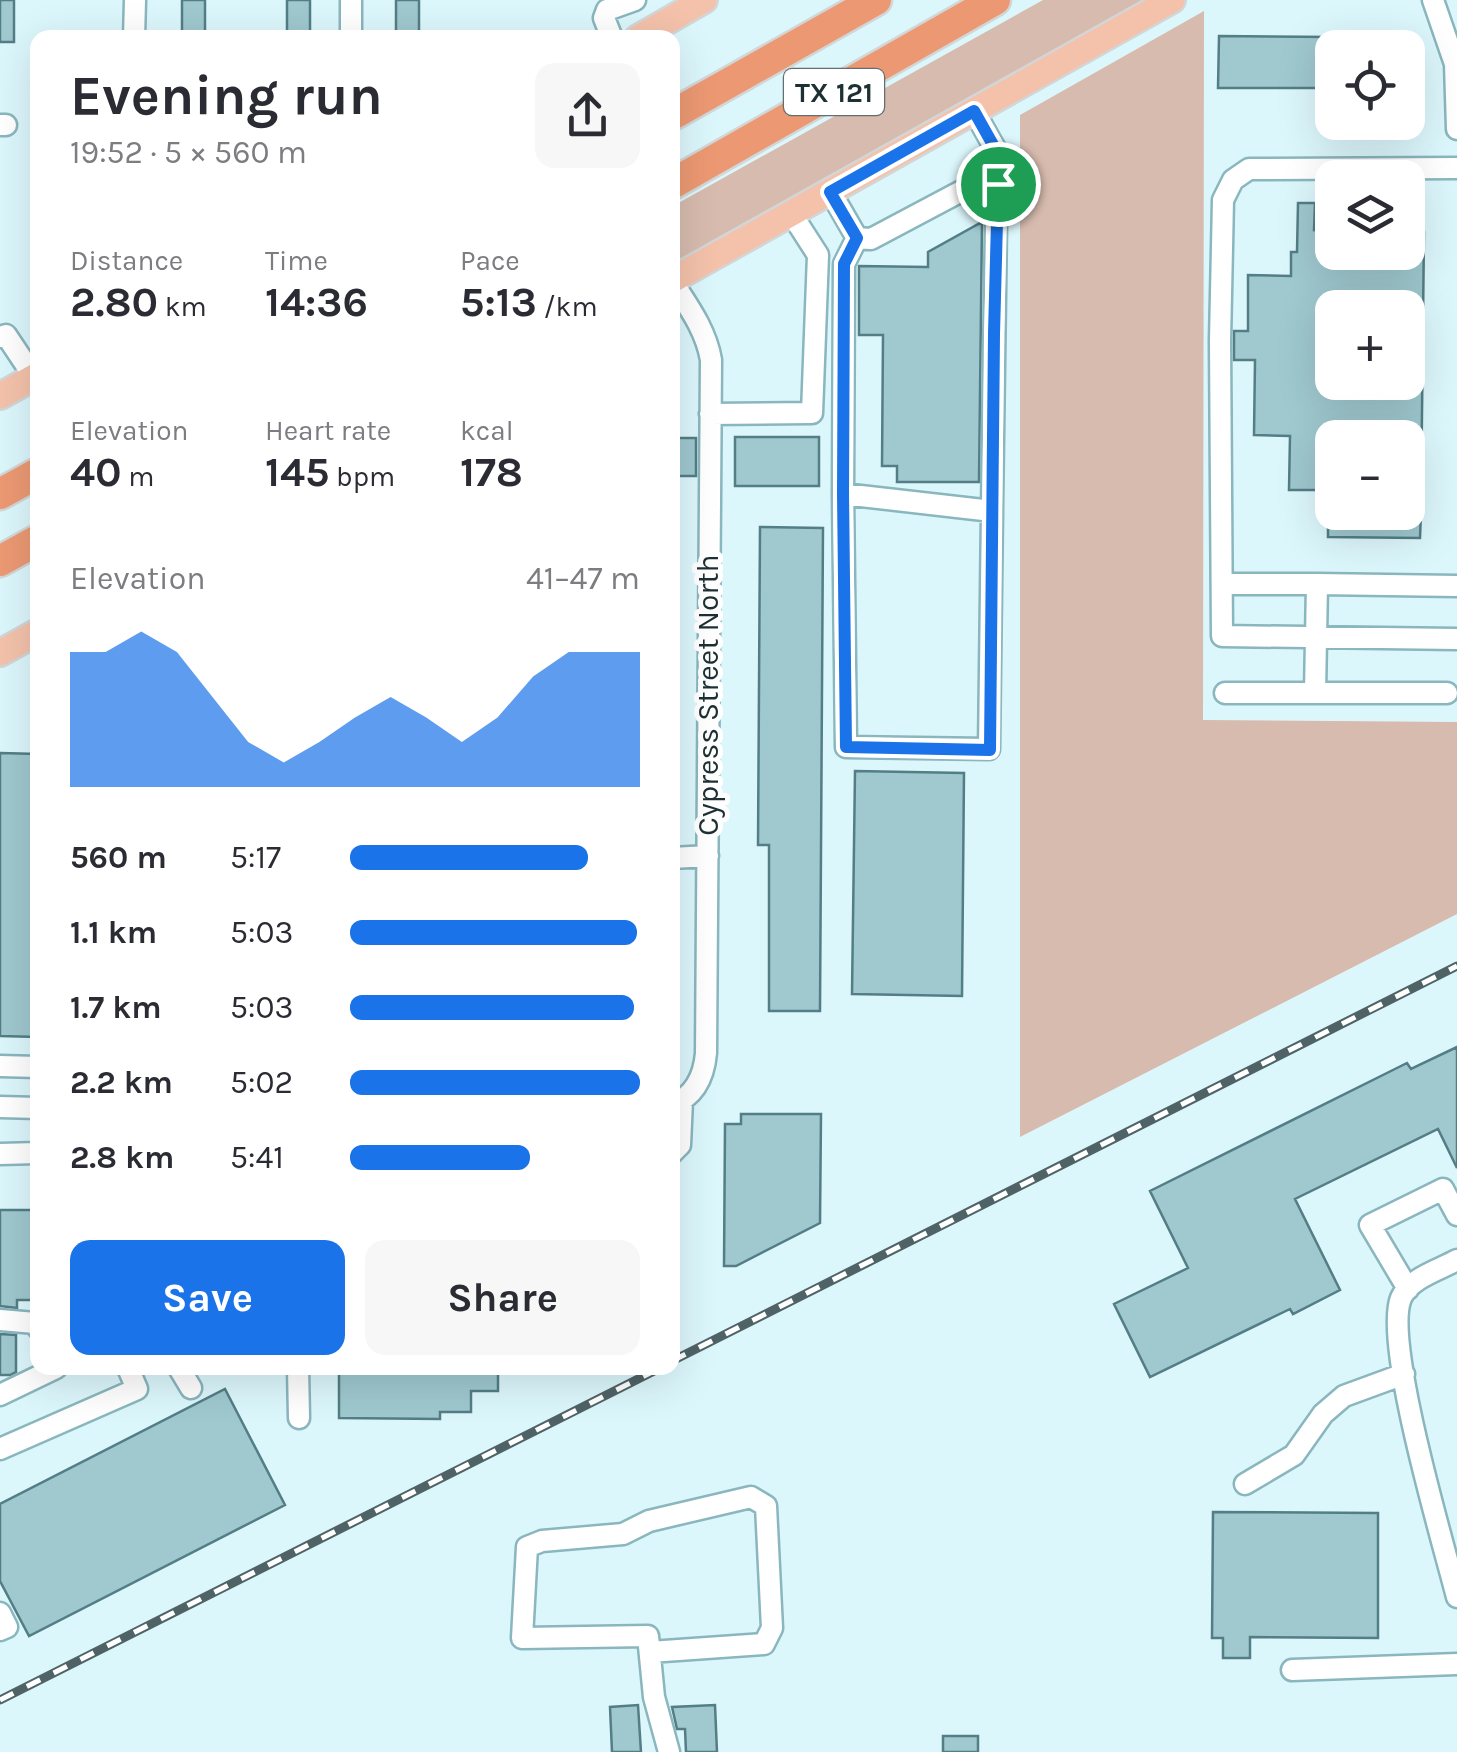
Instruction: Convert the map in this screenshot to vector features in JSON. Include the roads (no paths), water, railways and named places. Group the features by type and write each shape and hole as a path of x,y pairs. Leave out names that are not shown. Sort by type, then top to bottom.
{"highway":[{"name":"TX 121","path":"680,110 876,0"},
{"name":"TX 121","path":"680,179 995,0"},
{"path":"0,494 30,477"},
{"path":"0,561 30,544"}],"main road":[{"path":"680,275 1172,0"},
{"path":"651,30 695,2"},
{"path":"0,396 30,379"},
{"path":"0,653 30,637"}],"street":[{"path":"134,30 135,0"},
{"path":"351,0 351,30"},
{"path":"609,30 604,18 607,10 636,0 645,30"},
{"path":"1433,0 1455,64 1457,129"},
{"path":"857,238 844,264 846,747 990,750 997,152 974,111"},
{"path":"857,238 871,239 986,178 997,152"},
{"path":"1457,168 1249,168 1233,180 1223,200 1220,341 1222,636 1457,639"},
{"path":"830,192 857,238"},
{"path":"710,414 812,413 818,255 791,213"},
{"name":"Cypress Street North","path":"680,293 708,343 711,360 706,1054 704,1076 680,1100"},
{"path":"0,338 6,335 30,368"},
{"path":"843,494 992,511"},
{"path":"1223,584 1457,586"},
{"path":"1315,693 1317,584"},
{"path":"1225,692 1447,692"},
{"path":"680,858 708,856"},
{"path":"0,1066 30,1067"},
{"path":"0,1154 30,1153"},
{"path":"1408,1289 1370,1226 1443,1188 1457,1216"},
{"path":"1457,1260 1412,1284 1402,1296 1397,1340 1413,1422 1457,1597"},
{"path":"0,1320 30,1323"},
{"path":"1245,1484 1294,1455 1323,1414 1344,1396 1404,1374"},
{"path":"0,1394 40,1375"},
{"path":"0,1449 137,1389 131,1375"},
{"path":"183,1375 191,1388"},
{"path":"298,1375 299,1418"},
{"path":"650,1652 764,1644 772,1628 766,1506 751,1497 648,1521 623,1534 542,1540 527,1547 522,1638 648,1636 654,1698 670,1752"},
{"path":"0,1613 7,1627 0,1630"},
{"path":"1292,1670 1457,1664"}],"railway":[{"path":"680,1357 1457,966"},
{"path":"0,1700 646,1375"}]}
